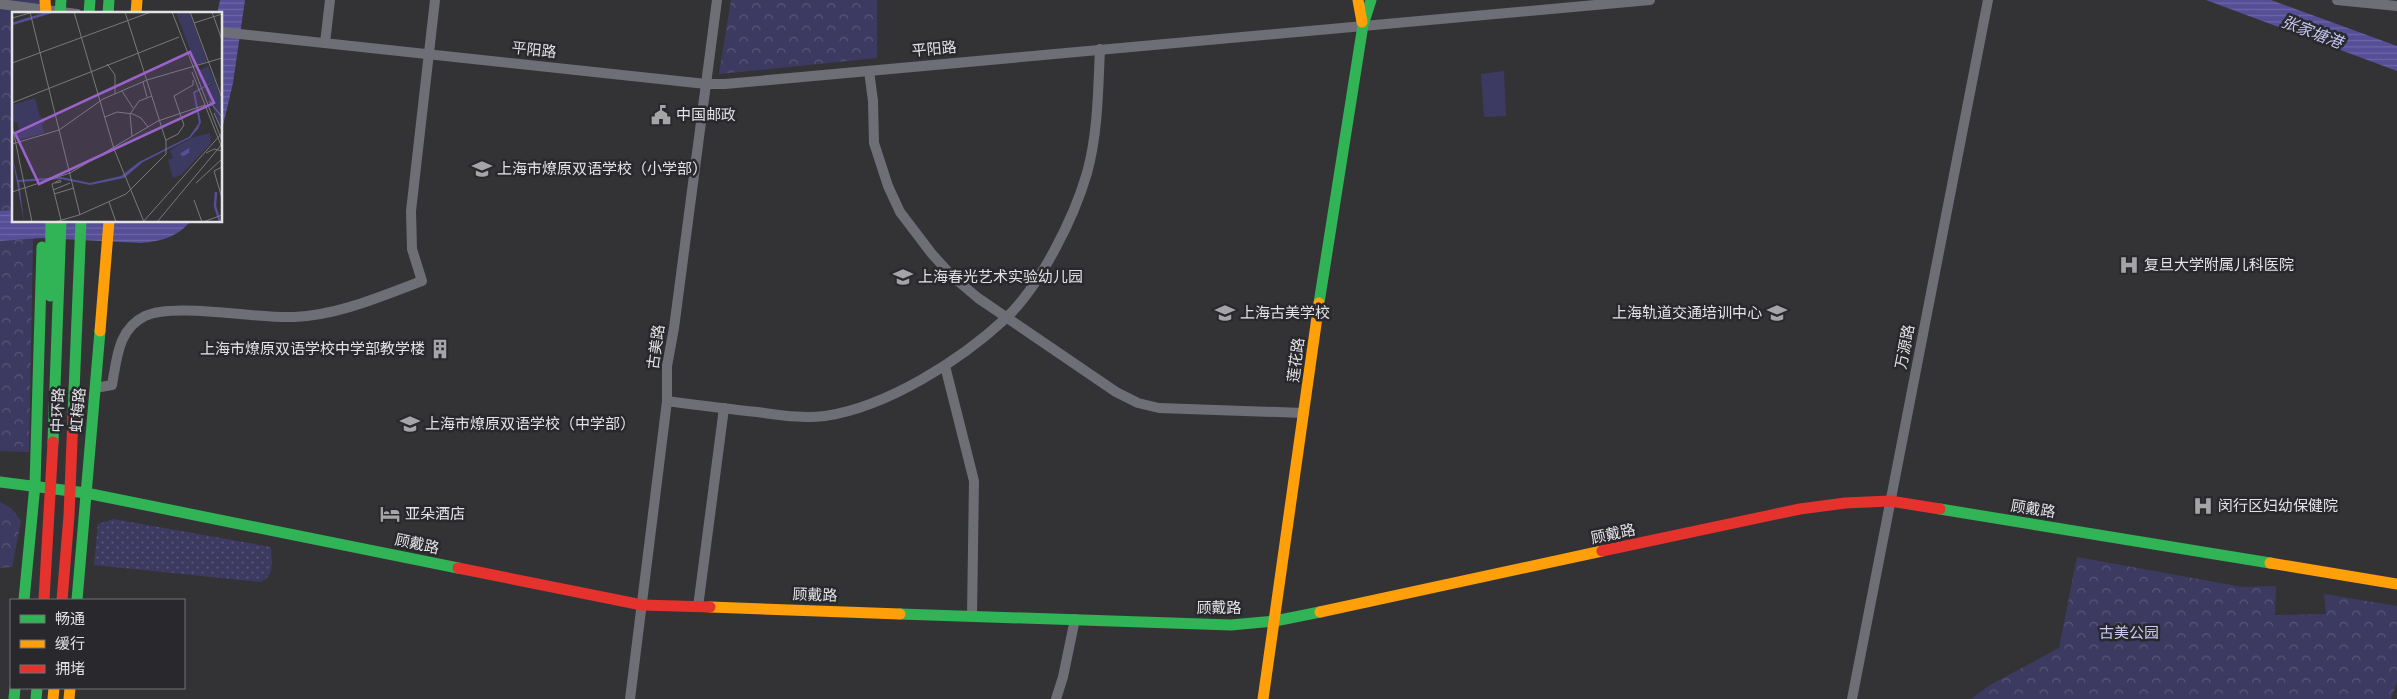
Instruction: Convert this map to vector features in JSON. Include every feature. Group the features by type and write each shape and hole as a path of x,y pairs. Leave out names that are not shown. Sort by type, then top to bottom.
{"main road":[{"path":"50,8 61,0"},
{"name":"莲花路","path":"1358,0 1363,25"},
{"name":"莲花路","path":"1263,699 1304,413 1306,383 1363,25 1371,0"},
{"name":"虹梅路","path":"24,599 35,484 43,222"},
{"path":"50,514 51,222"},
{"name":"中环路","path":"44,599 50,514 61,222"},
{"name":"中环路","path":"62,599 69,516 84,249 82,222"},
{"path":"84,249 90,222"},
{"name":"虹梅路","path":"77,599 109,222"},
{"name":"虹梅路","path":"27,567 67,490 73,420"},
{"name":"顾戴路","path":"0,482 35,484 86,492 642,605 1231,625 1275,620 1800,510 1845,503 1890,501 2397,584"},
{"path":"27,567 38,568 47,575 48,599"}],"street":[{"path":"325,43 330,0"},
{"path":"95,388 112,385 119,345 125,333 146,316 162,312 196,312 271,317 310,316 347,309 422,281 412,249 411,211 435,0"},
{"name":"古美路","path":"630,699 667,401 667,366 674,328 716,0"},
{"name":"平阳路","path":"222,32 706,84 1650,0"},
{"name":"万源路","path":"1852,699 1988,0"},
{"path":"2337,0 2397,6"},
{"path":"0,4 50,8 69,12"},
{"path":"667,401 807,417 842,413 881,399 945,366 1007,317 1050,257 1076,206 1087,173 1094,142 1100,49"},
{"path":"869,70 873,102 874,143 888,186 900,212 952,276 1007,317 1116,392 1138,404 1159,408 1304,413"},
{"path":"945,366 974,482 972,616"},
{"path":"698,607 724,408"},
{"path":"1056,699 1063,677 1075,619"}],"green space":[{"path":"0,0 50,0 49,12 12,12 12,210 0,211"},
{"path":"731,0 877,0 877,58 719,74"},
{"path":"1504,71 1506,116 1484,117 1481,74"},
{"path":"33,238 29,452 0,451 0,241"},
{"path":"0,502 11,508 21,521 12,567 0,568"},
{"path":"113,519 271,547 271,572 265,580 260,582 94,565 98,524"},
{"name":"古美公园","path":"2077,557 2242,587 2276,586 2275,615 2326,614 2324,594 2397,606 2397,682 2391,699 1971,699 1990,685 2059,648"}],"water":[{"path":"220,0 245,0 233,83 222,130 222,12 217,12"},
{"name":"张家塘港","path":"2206,0 2271,0 2397,46 2397,71"},
{"path":"12,210 12,222 190,222 180,231 169,237 141,243 41,238 0,241 0,211"}],"traffic: fast":[{"path":"60,12 61,0"},
{"path":"89,12 90,0"},
{"path":"108,12 109,0"},
{"path":"1319,303 1363,25 1371,0"},
{"path":"50,296 51,222"},
{"path":"53,442 61,222"},
{"path":"73,416 81,222"},
{"path":"24,599 35,485 42,247"},
{"path":"77,599 100,331"},
{"path":"0,482 86,493 458,568"},
{"path":"1940,509 2270,563"},
{"path":"900,614 1231,625 1275,621 1320,612"},
{"path":"14,699 15,689"},
{"path":"36,699 37,689"}],"traffic: slow":[{"path":"45,0 46,12"},
{"path":"136,12 137,0"},
{"path":"1358,0 1362,22"},
{"path":"100,331 109,222"},
{"path":"1263,699 1319,303"},
{"path":"1320,612 1602,551"},
{"path":"2270,563 2397,584"},
{"path":"710,607 900,614"},
{"path":"53,699 54,689"},
{"path":"69,699 70,689"}],"traffic: jam":[{"path":"62,599 69,516 73,416"},
{"path":"44,599 53,442"},
{"path":"1602,551 1800,509 1845,503 1890,501 1940,509"},
{"path":"458,568 642,605 710,607"}],"place":[{"name":"中国邮政","path":"661,115"},
{"name":"上海市燎原双语学校（小学部）","path":"482,169"},
{"name":"复旦大学附属儿科医院","path":"2129,265"},
{"name":"上海春光艺术实验幼儿园","path":"903,277"},
{"name":"上海古美学校","path":"1225,313"},
{"name":"上海轨道交通培训中心","path":"1777,313"},
{"name":"上海市燎原双语学校中学部教学楼","path":"440,349"},
{"name":"上海市燎原双语学校（中学部）","path":"410,424"},
{"name":"闵行区妇幼保健院","path":"2203,506"},
{"name":"亚朵酒店","path":"390,514"}]}
